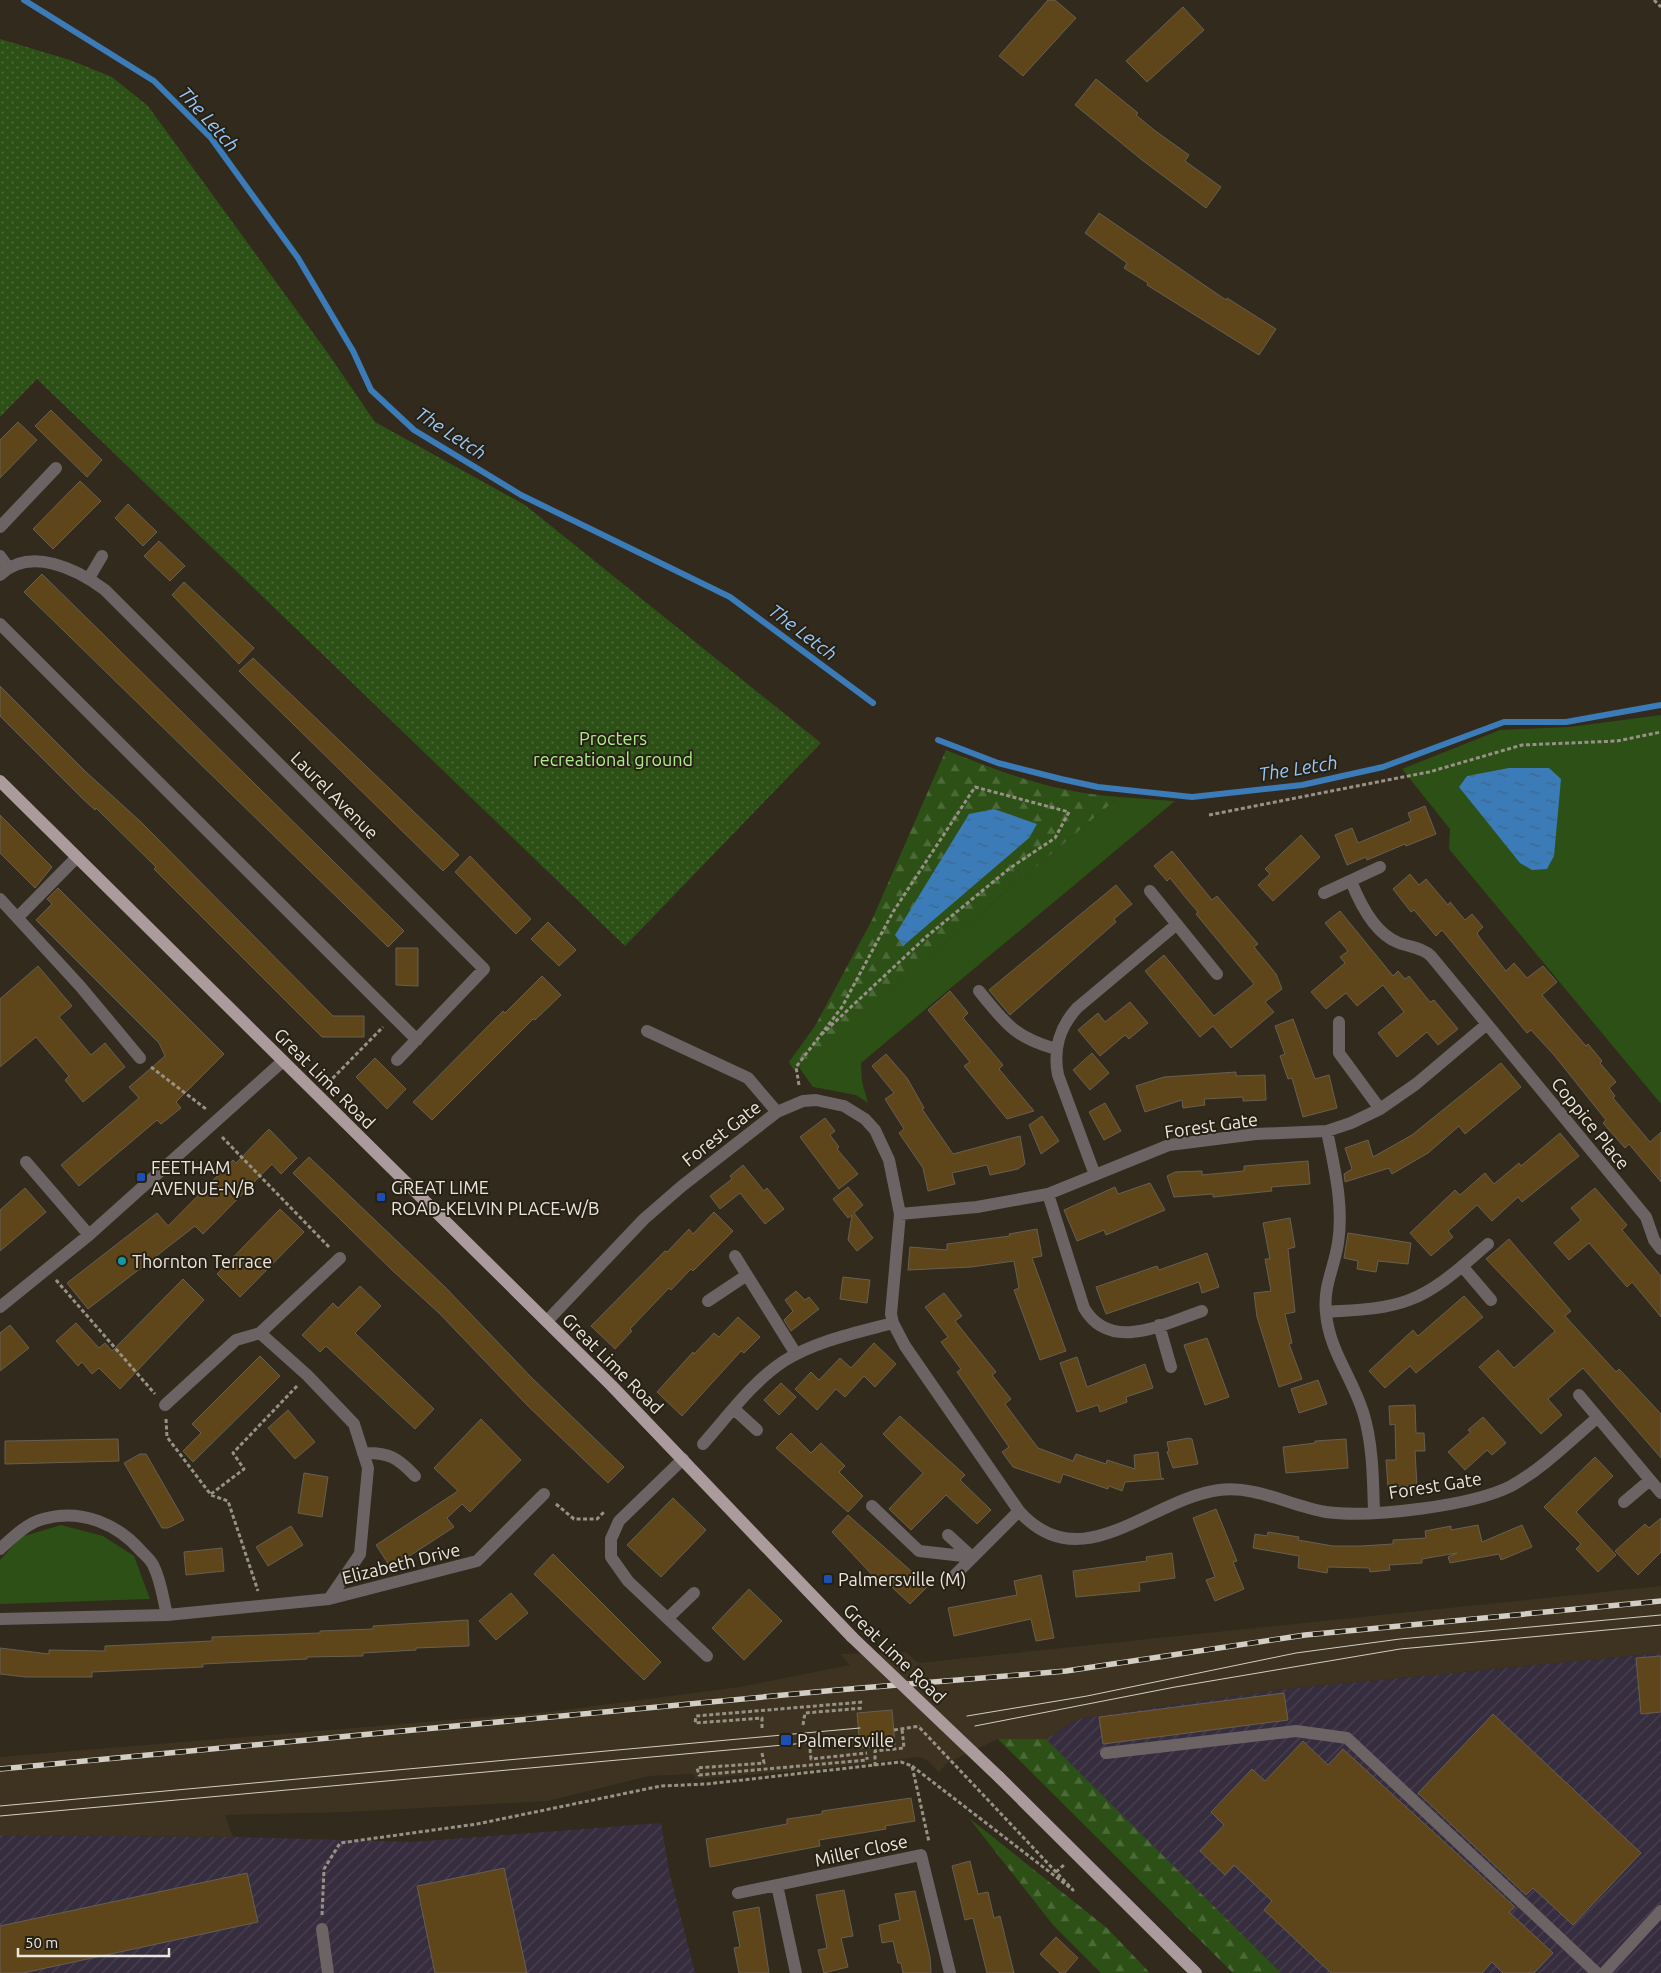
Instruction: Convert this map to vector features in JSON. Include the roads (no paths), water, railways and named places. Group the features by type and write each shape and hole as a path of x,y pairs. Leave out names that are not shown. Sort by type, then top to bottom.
{"main road":[{"name":"Great Lime Road","path":"0,781 547,1321 683,1459 852,1637 998,1777 1196,1973"}],"street":[{"path":"0,527 56,468"},
{"name":"Laurel Avenue","path":"0,556 4,571 33,561 68,567 89,578 112,596 484,969 397,1060"},
{"path":"89,578 102,556"},
{"path":"0,624 417,1040"},
{"path":"18,917 77,857"},
{"path":"1324,893 1380,867"},
{"name":"Coppice Place","path":"1350,881 1363,908 1384,934 1399,943 1427,952 1646,1217 1654,1240 1661,1249"},
{"path":"1150,891 1217,974"},
{"path":"0,899 80,986 140,1058"},
{"path":"1095,1175 1062,1092 1055,1061 1056,1049 1062,1028 1077,1008 1176,924"},
{"path":"979,991 1007,1025 1020,1036 1056,1049"},
{"path":"1339,1022 1339,1052 1380,1109"},
{"name":"Forest Gate","path":"900,1214 977,1207 1048,1194 1169,1145 1256,1134 1326,1131 1351,1123 1380,1109 1416,1084 1487,1024"},
{"path":"647,1031 748,1078 777,1112"},
{"path":"0,1307 89,1235 216,1124 283,1061"},
{"name":"Forest Gate","path":"547,1321 644,1219 682,1186 777,1112 803,1101 816,1100 844,1106 856,1112 875,1130 889,1160 900,1214 892,1300 892,1323 905,1346 1019,1511 1031,1523 1046,1533 1059,1538 1079,1540 1099,1537 1192,1497 1219,1490 1244,1490 1325,1512 1374,1513 1455,1503 1496,1493 1528,1475 1597,1418"},
{"name":"Forest Gate","path":"1326,1131 1339,1192 1338,1243 1326,1287 1326,1312 1333,1349 1363,1412 1370,1445 1374,1513"},
{"path":"26,1162 89,1235"},
{"path":"1048,1194 1084,1308 1089,1316 1102,1327 1123,1334 1202,1312"},
{"path":"1326,1312 1396,1304 1411,1299 1462,1266 1488,1244"},
{"path":"735,1256 796,1354"},
{"path":"165,1406 236,1340 260,1333 340,1258"},
{"path":"1462,1266 1491,1300"},
{"path":"708,1301 747,1275"},
{"path":"703,1444 760,1380 796,1354 821,1343 892,1323"},
{"path":"1160,1325 1171,1368"},
{"name":"Elizabeth Drive","path":"260,1333 307,1376 354,1424 368,1468 360,1554 329,1600"},
{"path":"1578,1396 1661,1493"},
{"path":"734,1409 757,1430"},
{"path":"363,1453 382,1452 402,1462 415,1476"},
{"path":"683,1459 619,1521 610,1539 611,1557 628,1581 707,1656"},
{"path":"1624,1502 1650,1480"},
{"name":"Elizabeth Drive","path":"0,1619 167,1615 329,1600 477,1561 544,1494"},
{"path":"872,1506 919,1551 972,1557"},
{"path":"951,1579 1019,1511"},
{"path":"0,1550 14,1536 42,1519 66,1515 110,1524 128,1536 154,1566 167,1615"},
{"path":"948,1535 972,1557"},
{"path":"668,1618 694,1593"},
{"path":"1106,1753 1296,1731 1347,1738 1597,1973"},
{"name":"Miller Close","path":"738,1893 921,1855 950,1973"},
{"path":"777,1885 796,1973"},
{"path":"1604,1973 1661,1910"},
{"path":"322,1929 328,1973"}],"water":[{"path":"1509,768 1549,768 1561,779 1554,856 1547,869 1532,870 1520,863 1459,787 1467,776"},
{"path":"994,809 1037,824 1029,838 903,946 895,935 969,814"}],"waterway":[{"name":"The Letch","path":"24,0 154,81 211,138 298,258 353,351 371,390 414,430 521,495 730,597 873,703"},
{"name":"The Letch","path":"938,740 998,763 1061,779 1098,787 1192,797 1302,785 1383,767 1504,722 1566,722 1661,705"}],"tram line":[{"path":"967,1716 1087,1696 1296,1653 1400,1639 1661,1615"},
{"path":"975,1726 1175,1687 1400,1649 1661,1625"},
{"path":"0,1806 860,1728"},
{"path":"0,1816 861,1738"}],"railway":[{"path":"0,1769 837,1690 1066,1671 1305,1635 1661,1601"}],"place":[{"name":"FEETHAM AVENUE-N/B","path":"141,1177"},
{"name":"GREAT LIME ROAD-KELVIN PLACE-W/B","path":"381,1197"},
{"name":"Thornton Terrace","path":"122,1261"},
{"name":"Palmersville (M)","path":"828,1579"},
{"name":"Palmersville","path":"786,1740"}],"park label":[{"name":"Procters recreational ground","path":"613,748"}]}
